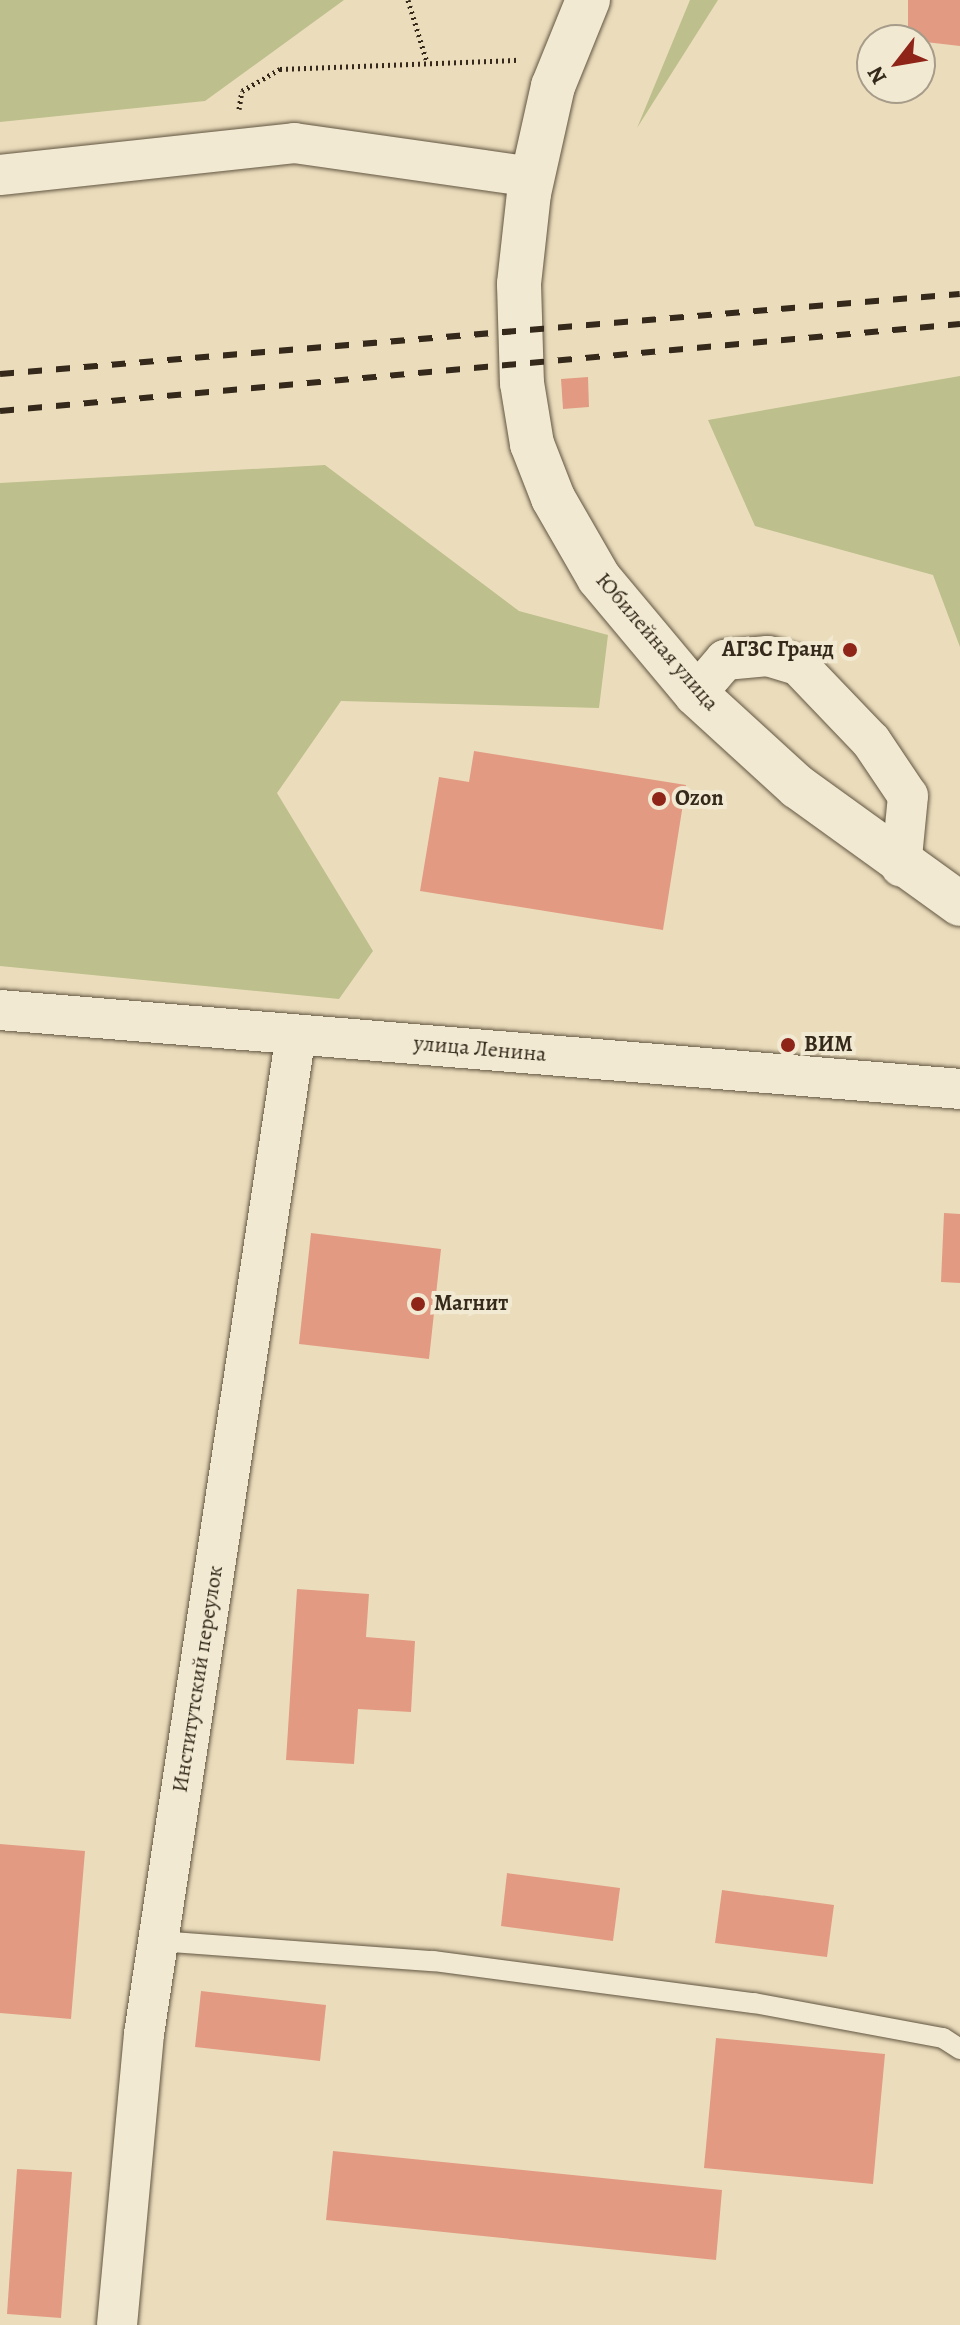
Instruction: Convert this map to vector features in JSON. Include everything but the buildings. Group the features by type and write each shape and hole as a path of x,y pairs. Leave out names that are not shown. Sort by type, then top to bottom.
{"main road":[{"name":"Юбилейная улица","path":"588,0 564,59 533,177 519,284 522,383 532,444 599,578 696,694 798,787 901,867 960,904"}],"street":[{"path":"0,175 294,143 533,177"},
{"path":"696,694 725,660 768,656 798,665 871,741 908,796 901,867"},
{"name":"улица Ленина","path":"0,1010 960,1089"},
{"name":"Институтский переулок","path":"117,2325 158,1941 296,1034"}],"lane":[{"path":"158,1941 433,1961 739,2001 943,2038 960,2049"}],"path":[{"path":"408,0 427,62"},
{"path":"234,150 242,91 280,69 564,59"}],"green space":[{"path":"0,0 344,0 205,101 0,122"},
{"path":"690,0 718,0 637,128"},
{"path":"960,376 960,647 933,575 755,526 708,420"},
{"path":"325,465 519,611 608,635 599,708 341,701 277,793 373,951 339,999 0,966 0,483"}],"railway":[{"path":"0,374 960,294"},
{"path":"0,411 960,324"}],"place":[{"name":"АГЗС Гранд","path":"850,650"},
{"name":"Ozon","path":"659,799"},
{"name":"ВИМ","path":"788,1045"},
{"name":"Магнит","path":"418,1304"}]}
